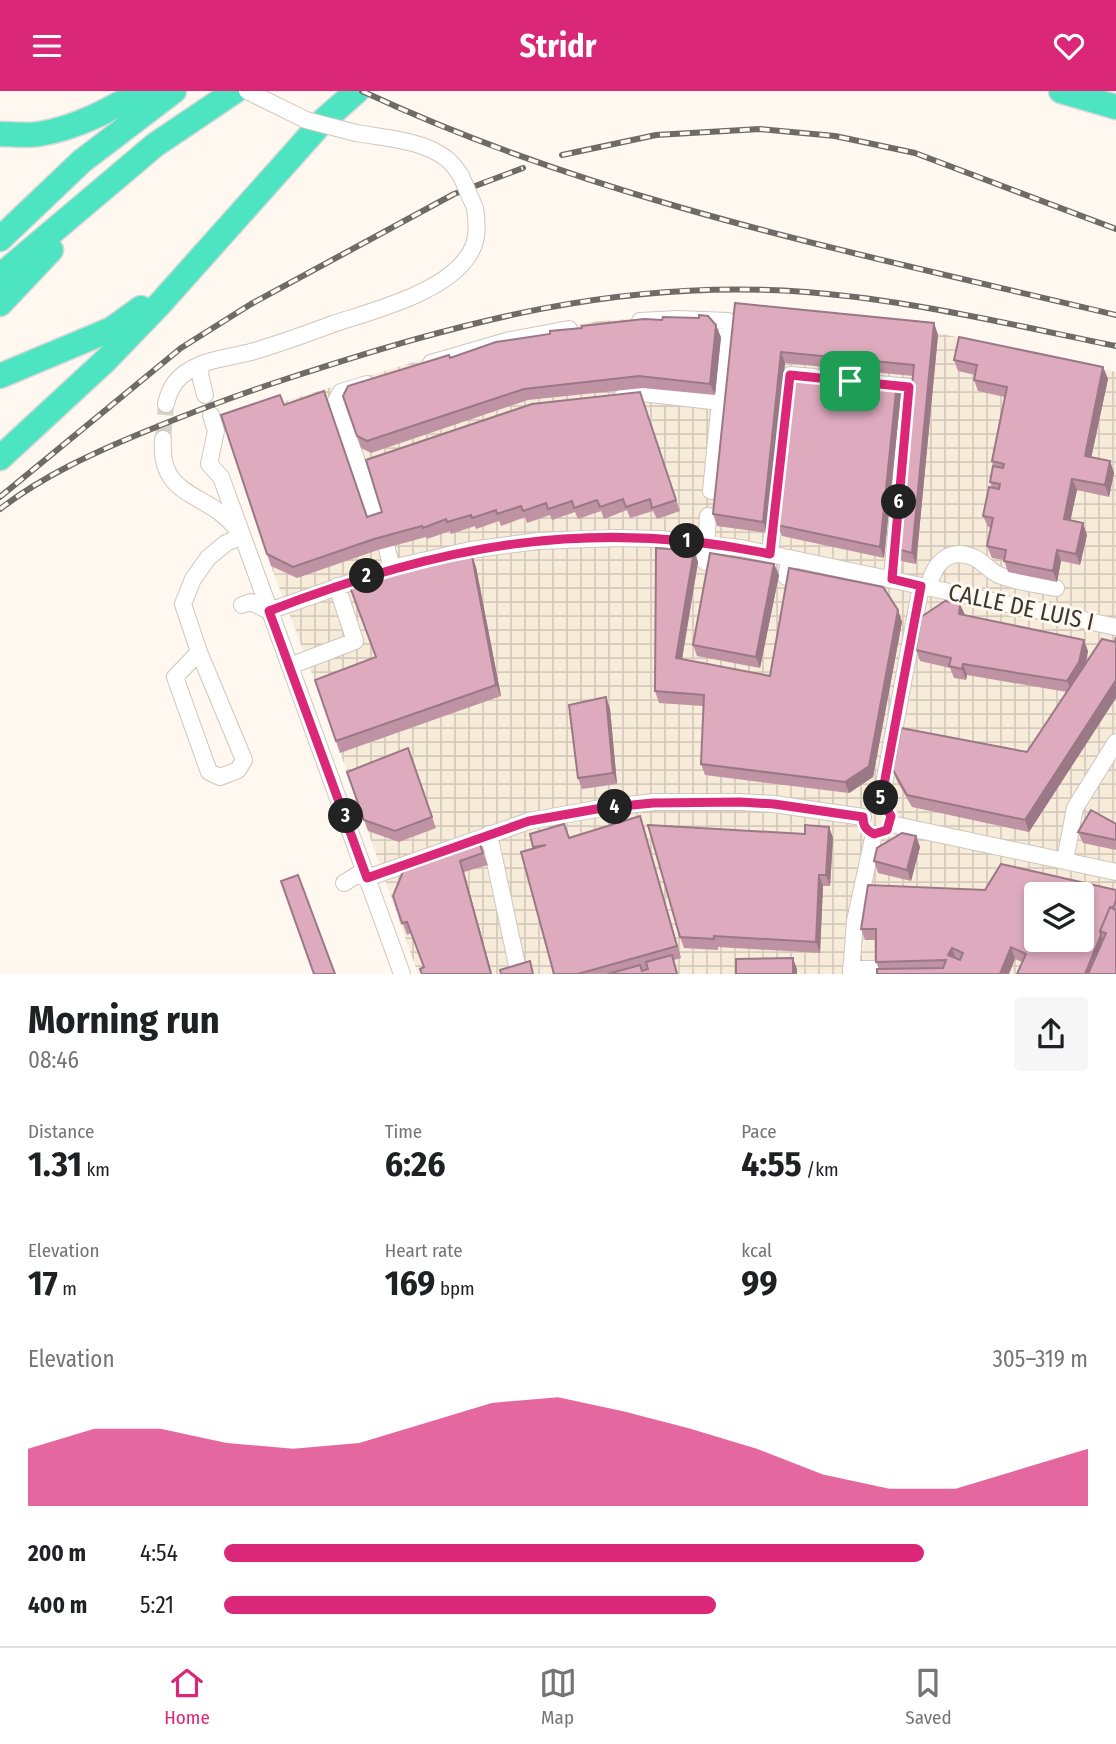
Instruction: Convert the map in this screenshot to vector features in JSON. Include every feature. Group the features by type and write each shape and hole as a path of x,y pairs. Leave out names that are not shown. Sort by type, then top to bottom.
{"highway":[{"path":"0,134 37,135 71,126 103,114 142,91"},
{"path":"0,239 82,161 174,91"},
{"path":"0,276 155,145 235,91"},
{"path":"0,458 106,360 324,120 358,91"},
{"path":"1061,91 1116,107"},
{"path":"0,304 155,145"},
{"path":"0,376 111,329 139,309 207,250"}],"street":[{"path":"166,404 169,391 188,370 391,306 448,275 468,257 475,242 475,208 461,176 448,160 436,152 306,120 247,91"},
{"path":"626,323 678,319 728,321 711,491"},
{"path":"420,367 510,340 590,327"},
{"path":"201,365 200,375 205,395"},
{"path":"770,554 790,375 830,379"},
{"path":"379,526 363,462 337,401 341,392 380,379"},
{"path":"856,382 909,387 892,579"},
{"path":"601,399 643,393 720,402"},
{"path":"211,415 216,431 209,464 221,477 402,974"},
{"path":"163,439 162,460 170,479 181,490 223,514 242,535"},
{"path":"705,562 708,516"},
{"path":"199,652 175,677 209,772 220,777 238,770 244,760 199,652 183,604 192,579 208,558 226,543 242,535"},
{"name":"CALLE DE LUIS I","path":"269,611 393,568 470,549 538,541 618,538 708,543 770,554 1116,627"},
{"path":"387,549 393,568"},
{"path":"880,806 925,587 937,564 947,557 963,555 975,558 998,575 1056,588"},
{"path":"786,576 790,558"},
{"path":"290,666 355,641 337,586"},
{"path":"242,605 251,601 269,611"},
{"path":"1065,860 1075,808 1116,742"},
{"path":"344,883 357,875 367,878 529,821 602,808 705,801 774,804 863,817"},
{"path":"872,806 880,806 887,809 891,824 881,834 874,834 867,831 863,825 863,817 866,810 872,806"},
{"path":"891,824 1116,871"},
{"path":"489,834 517,965"},
{"path":"874,834 855,921 851,971 877,969"}],"shaded area":[{"path":"735,312 938,333 1116,372 1116,974 418,974 319,692 271,566 223,420 464,347 599,321"}],"building":[{"path":"735,303 934,323 912,553 897,549 914,365 781,352 763,522 713,514"},
{"path":"699,315 708,316 716,325 710,384 639,376 524,389 367,441 357,436 343,396 348,386 449,355 450,358 496,342 582,326 644,319 662,320 663,317 699,318"},
{"path":"959,337 1103,367 1085,456 1110,461 1105,485 1072,479 1064,519 1083,523 1076,554 1057,550 1053,571 1004,561 1006,550 987,546 993,518 983,516 989,487 999,489 1000,484 990,482 993,466 1003,468 1004,464 992,461 1007,387 974,380 977,365 954,360"},
{"path":"794,371 897,382 880,547 777,525"},
{"path":"324,391 367,517 382,512 366,460 532,404 640,392 676,500 652,508 650,499 626,507 623,499 600,507 597,500 574,508 572,501 548,509 546,503 523,511 521,506 497,514 496,510 472,518 471,515 447,522 446,519 423,528 422,526 374,539 293,567 267,554 221,415 280,395 284,405"},
{"path":"656,548 694,551 676,658 770,676 789,568 883,587 898,610 869,766 845,782 701,764 704,695 655,691"},
{"path":"710,553 774,564 756,657 693,645"},
{"path":"472,556 496,685 336,741 315,680 376,657 350,587 414,568"},
{"path":"945,601 960,604 959,614 1084,640 1079,662 1067,681 963,664 962,669 949,666 951,658 916,650 921,617"},
{"path":"1116,637 1116,680 1025,820 907,795 893,770 901,728 1027,752 1102,639 1115,642"},
{"path":"606,697 613,773 578,778 569,705"},
{"path":"408,748 432,817 395,831 364,820 347,772"},
{"path":"1091,810 1116,824 1116,840 1078,832"},
{"path":"640,816 677,946 578,974 554,974 521,852 546,845 533,847 530,834 564,824 569,838"},
{"path":"648,825 805,834 805,825 829,827 826,875 819,875 816,942 714,936 714,939 680,937"},
{"path":"902,833 916,836 907,870 874,861 877,848"},
{"path":"479,842 483,853 460,861 491,974 422,974 420,969 424,967 407,922 402,923 393,896 404,869"},
{"path":"1001,864 1081,882 1024,882 1024,952 1094,952 1094,885 1116,890 1116,900 1113,908 1110,907 1100,931 1101,935 1085,974 1017,974 1026,954 1011,947 1000,974 877,974 877,969 943,968 946,960 876,962 876,929 861,929 868,885 985,890","holes":["952,948 963,953 960,960 948,955"]},
{"path":"298,875 335,974 314,974 281,881"},
{"path":"1110,907 1116,910 1116,974 1088,974 1106,933 1100,931"},
{"path":"672,955 677,974 608,974 640,965 642,971 648,969 646,962"},
{"path":"793,958 793,974 736,974 736,959"},
{"path":"530,961 533,974 501,974 500,970"}],"tunnel":[{"path":"163,439 166,404"}],"railway":[{"path":"362,91 545,165 638,195 828,247 1116,315"},
{"path":"562,155 656,135 760,129 835,136 915,153 1116,229"},
{"path":"0,497 181,348 251,304 454,194 523,168"},
{"path":"0,509 33,486 87,457 250,391 415,339 541,309 605,298 737,289 806,292 923,307 1116,346"}],"route":[{"path":"790,375 850,381 909,387 892,579 921,586 880,806 887,809 891,816 891,824 887,830 881,834 867,831 863,825 863,817 774,804 705,801 653,803 602,808 529,821 367,878 269,611 393,568 470,549 500,545 576,538 660,539 708,543 770,554 790,375"}]}
